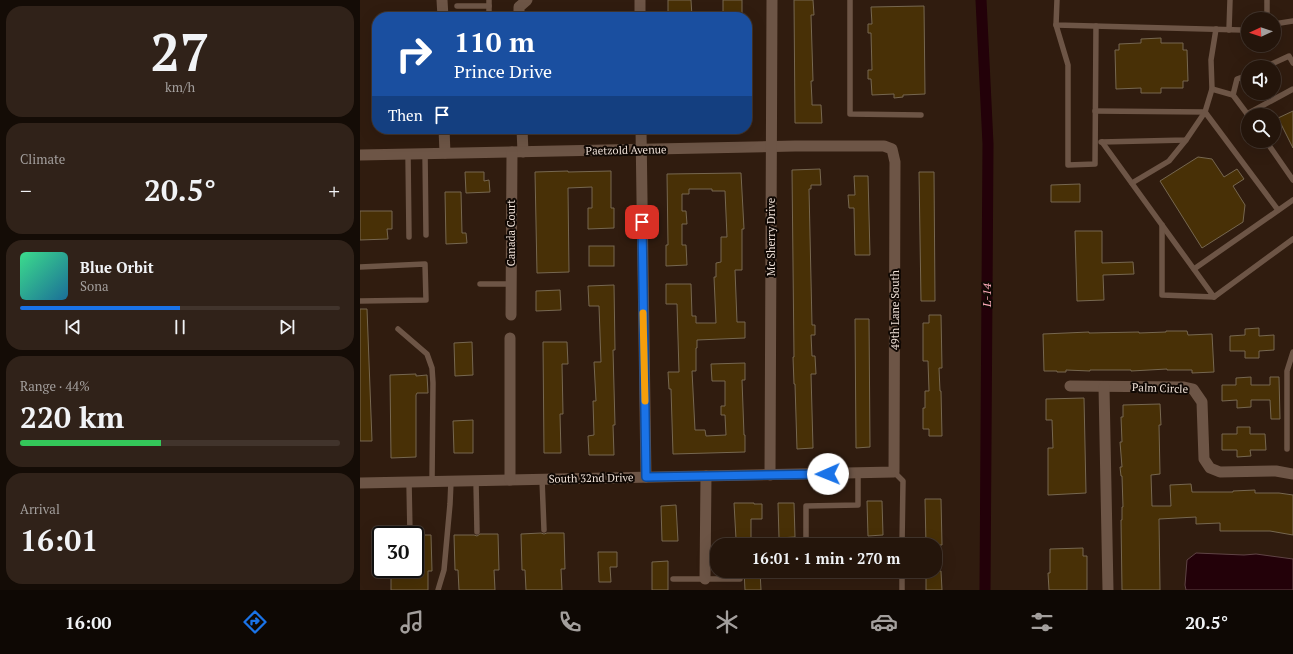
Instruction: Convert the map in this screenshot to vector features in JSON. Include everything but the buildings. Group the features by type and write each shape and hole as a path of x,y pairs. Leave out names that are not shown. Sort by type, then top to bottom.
{"street":[{"path":"442,0 443,12"},
{"path":"519,12 519,7 527,0"},
{"path":"640,0 640,12"},
{"name":"Mc Sherry Drive","path":"770,475 772,0"},
{"path":"444,134 445,153"},
{"name":"Canada Court","path":"511,315 517,152 521,134"},
{"path":"641,134 646,477"},
{"name":"Paetzold Avenue","path":"360,155 771,147 884,146 892,149"},
{"name":"49th Lane South","path":"892,149 895,162 894,472"},
{"path":"510,338 510,480"},
{"name":"Palm Circle","path":"1070,386 1184,387 1193,389 1202,402 1204,459 1210,468 1220,472 1276,471 1293,474"},
{"path":"1104,387 1108,590"},
{"name":"South 32nd Drive","path":"360,483 894,472"},
{"path":"705,579 706,476"}],"lane":[{"path":"850,0 850,114 921,115"},
{"path":"1057,0 1056,25 1068,65 1068,165 1095,164 1096,26"},
{"path":"1229,30 1230,0"},
{"path":"1267,0 1267,12"},
{"path":"457,6 489,3"},
{"path":"1281,23 1293,21"},
{"path":"1056,25 1241,29"},
{"path":"1132,183 1168,161 1186,140 1205,112 1212,89 1211,60 1216,29"},
{"path":"1280,60 1289,56 1293,64"},
{"path":"1233,94 1238,79 1241,78"},
{"path":"1212,89 1233,94 1242,108"},
{"path":"1259,108 1293,89"},
{"path":"1095,111 1205,112"},
{"path":"1205,112 1278,210"},
{"path":"1095,142 1186,140"},
{"path":"1102,142 1214,297"},
{"path":"1271,148 1293,180"},
{"path":"408,154 409,237"},
{"path":"425,154 426,235"},
{"path":"1194,269 1293,200"},
{"path":"1162,224 1162,295 1214,297 1293,239"},
{"path":"360,267 425,264 426,300 360,301"},
{"path":"480,284 511,284"},
{"path":"398,329 427,354 432,368 432,482"},
{"path":"1287,449 1287,371 1293,352"},
{"path":"894,472 903,480 902,538"},
{"path":"806,538 806,506 858,506 858,473"},
{"path":"542,479 544,530"},
{"path":"438,590 444,570 451,481"},
{"path":"476,481 477,532"},
{"path":"409,482 410,526"},
{"path":"673,578 740,579"},
{"path":"902,578 902,590"}],"shaded area":[{"path":"1196,553 1256,554 1293,559 1293,590 1186,590 1187,560"}],"waterway":[{"name":"L-14","path":"981,0 988,144 985,590"}],"slow traffic":[{"path":"643,313 645,401"}],"route":[{"path":"642,222 646,477 828,474"}]}
